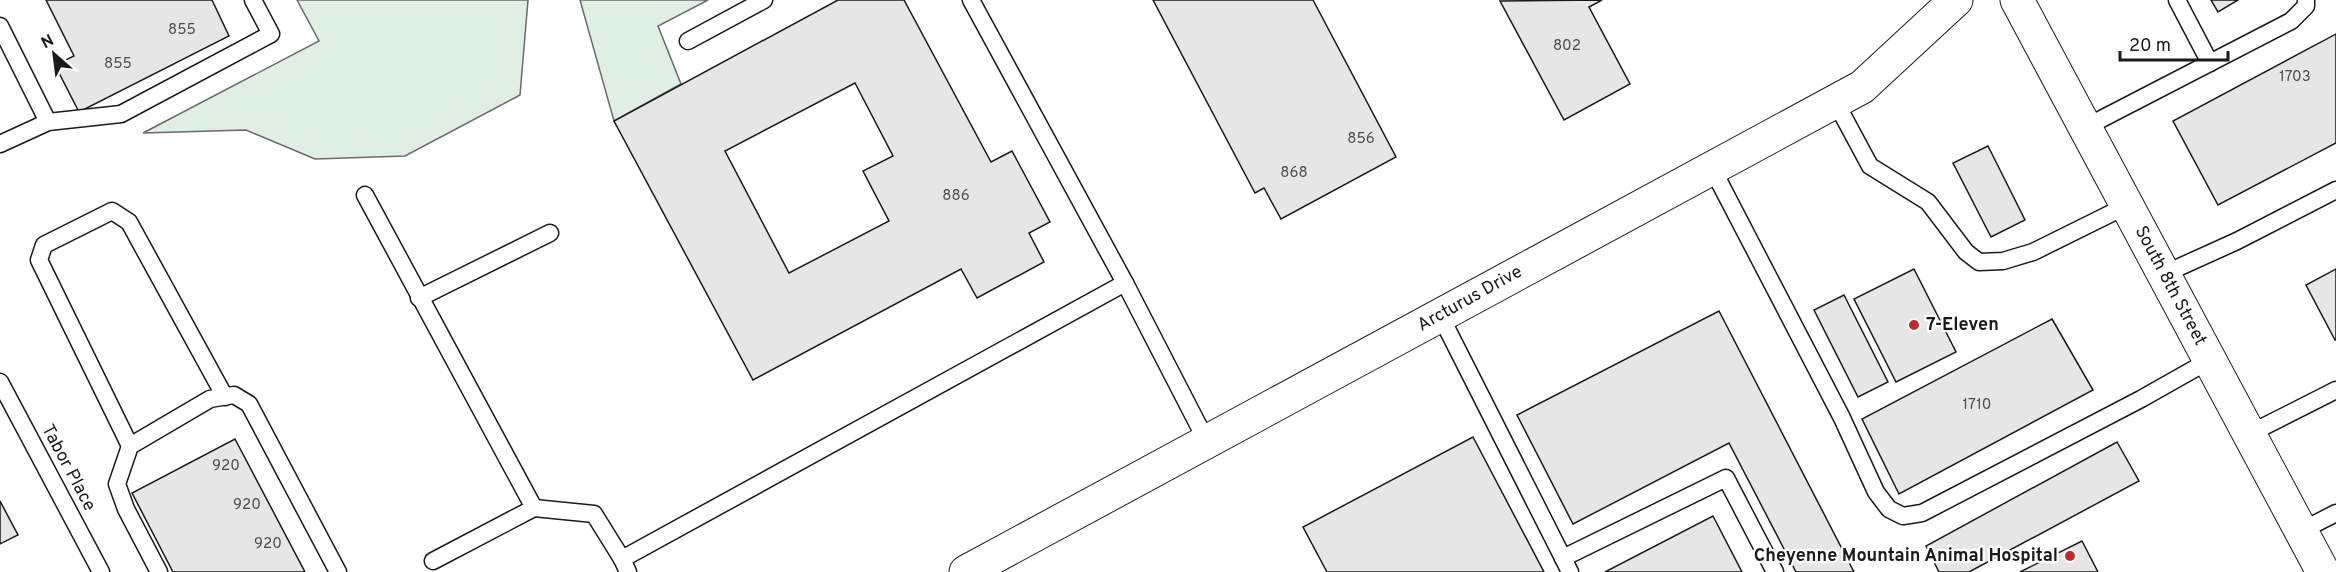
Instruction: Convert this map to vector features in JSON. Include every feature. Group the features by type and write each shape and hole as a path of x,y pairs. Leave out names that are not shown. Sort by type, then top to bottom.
{"street":[{"name":"Arcturus Drive","path":"966,572 1862,87 1956,0"},
{"name":"South 8th Street","path":"2017,0 2323,572"}],"lane":[{"path":"0,144 48,122 121,114 271,34 253,0"},
{"path":"688,41 764,0"},
{"path":"971,0 1125,283 1207,442"},
{"path":"2177,0 2210,63"},
{"path":"2084,128 2291,21 2306,6 2306,0"},
{"path":"0,26 48,122"},
{"path":"1835,102 1870,166 1928,202 1966,252 1979,262 2003,261 2032,252 2126,206"},
{"path":"1712,168 1836,408 1876,492 1888,509 1903,516 1923,513 2142,399 2210,360"},
{"path":"2163,274 2237,241 2336,190"},
{"path":"365,195 534,508"},
{"path":"130,446 39,260 44,245 112,211 129,222 225,397"},
{"path":"419,298 550,233"},
{"path":"434,561 534,508 594,514 625,565 1125,283"},
{"path":"1440,315 1567,565 1726,478 1775,572"},
{"name":"Tabor Place","path":"0,382 101,572"},
{"path":"2249,434 2336,390"},
{"path":"159,572 126,509 117,484 130,446 210,399 234,395 249,404 338,572"},
{"path":"2301,531 2336,513"}],"green space":[{"path":"297,0 528,0 520,95 405,156 315,159 246,130 143,133 319,41"},
{"path":"580,0 708,0 658,26 681,84 614,121"}],"building":[{"path":"46,0 212,0 229,36 79,112 55,65 74,56"},
{"path":"838,0 904,0 991,162 1012,151 1050,222 1029,233 1044,262 977,298 961,269 753,380 614,121","holes":["855,83 893,156 863,171 889,221 789,273 725,151"]},
{"path":"1153,0 1313,0 1396,157 1281,219 1264,188 1255,193"},
{"path":"1602,0 1589,7 1630,84 1564,120 1500,1"},
{"path":"2211,0 2238,0 2218,12"},
{"path":"2336,34 2336,143 2218,205 2173,121"},
{"path":"1988,146 2025,220 1991,237 1953,163"},
{"path":"1914,269 1956,352 1896,382 1854,299"},
{"path":"2336,269 2336,340 2335,340 2306,285"},
{"path":"1844,295 1888,382 1858,397 1814,310"},
{"path":"1719,311 1854,572 1796,572 1729,443 1573,524 1517,415"},
{"path":"2052,319 2093,390 1899,494 1862,419"},
{"path":"1473,437 1544,572 1327,572 1303,527"},
{"path":"235,439 305,572 173,572 132,493"},
{"path":"2117,442 2139,481 1969,572 1939,572 1926,546"},
{"path":"0,501 18,535 0,544"},
{"path":"1713,516 1742,572 1605,572"},
{"name":"Cheyenne Mountain Animal Hospital","path":"2082,541 2098,572 2020,572"}],"place":[{"name":"7-Eleven","path":"1914,325"},
{"name":"Cheyenne Mountain Animal Hospital","path":"2070,556"}]}
